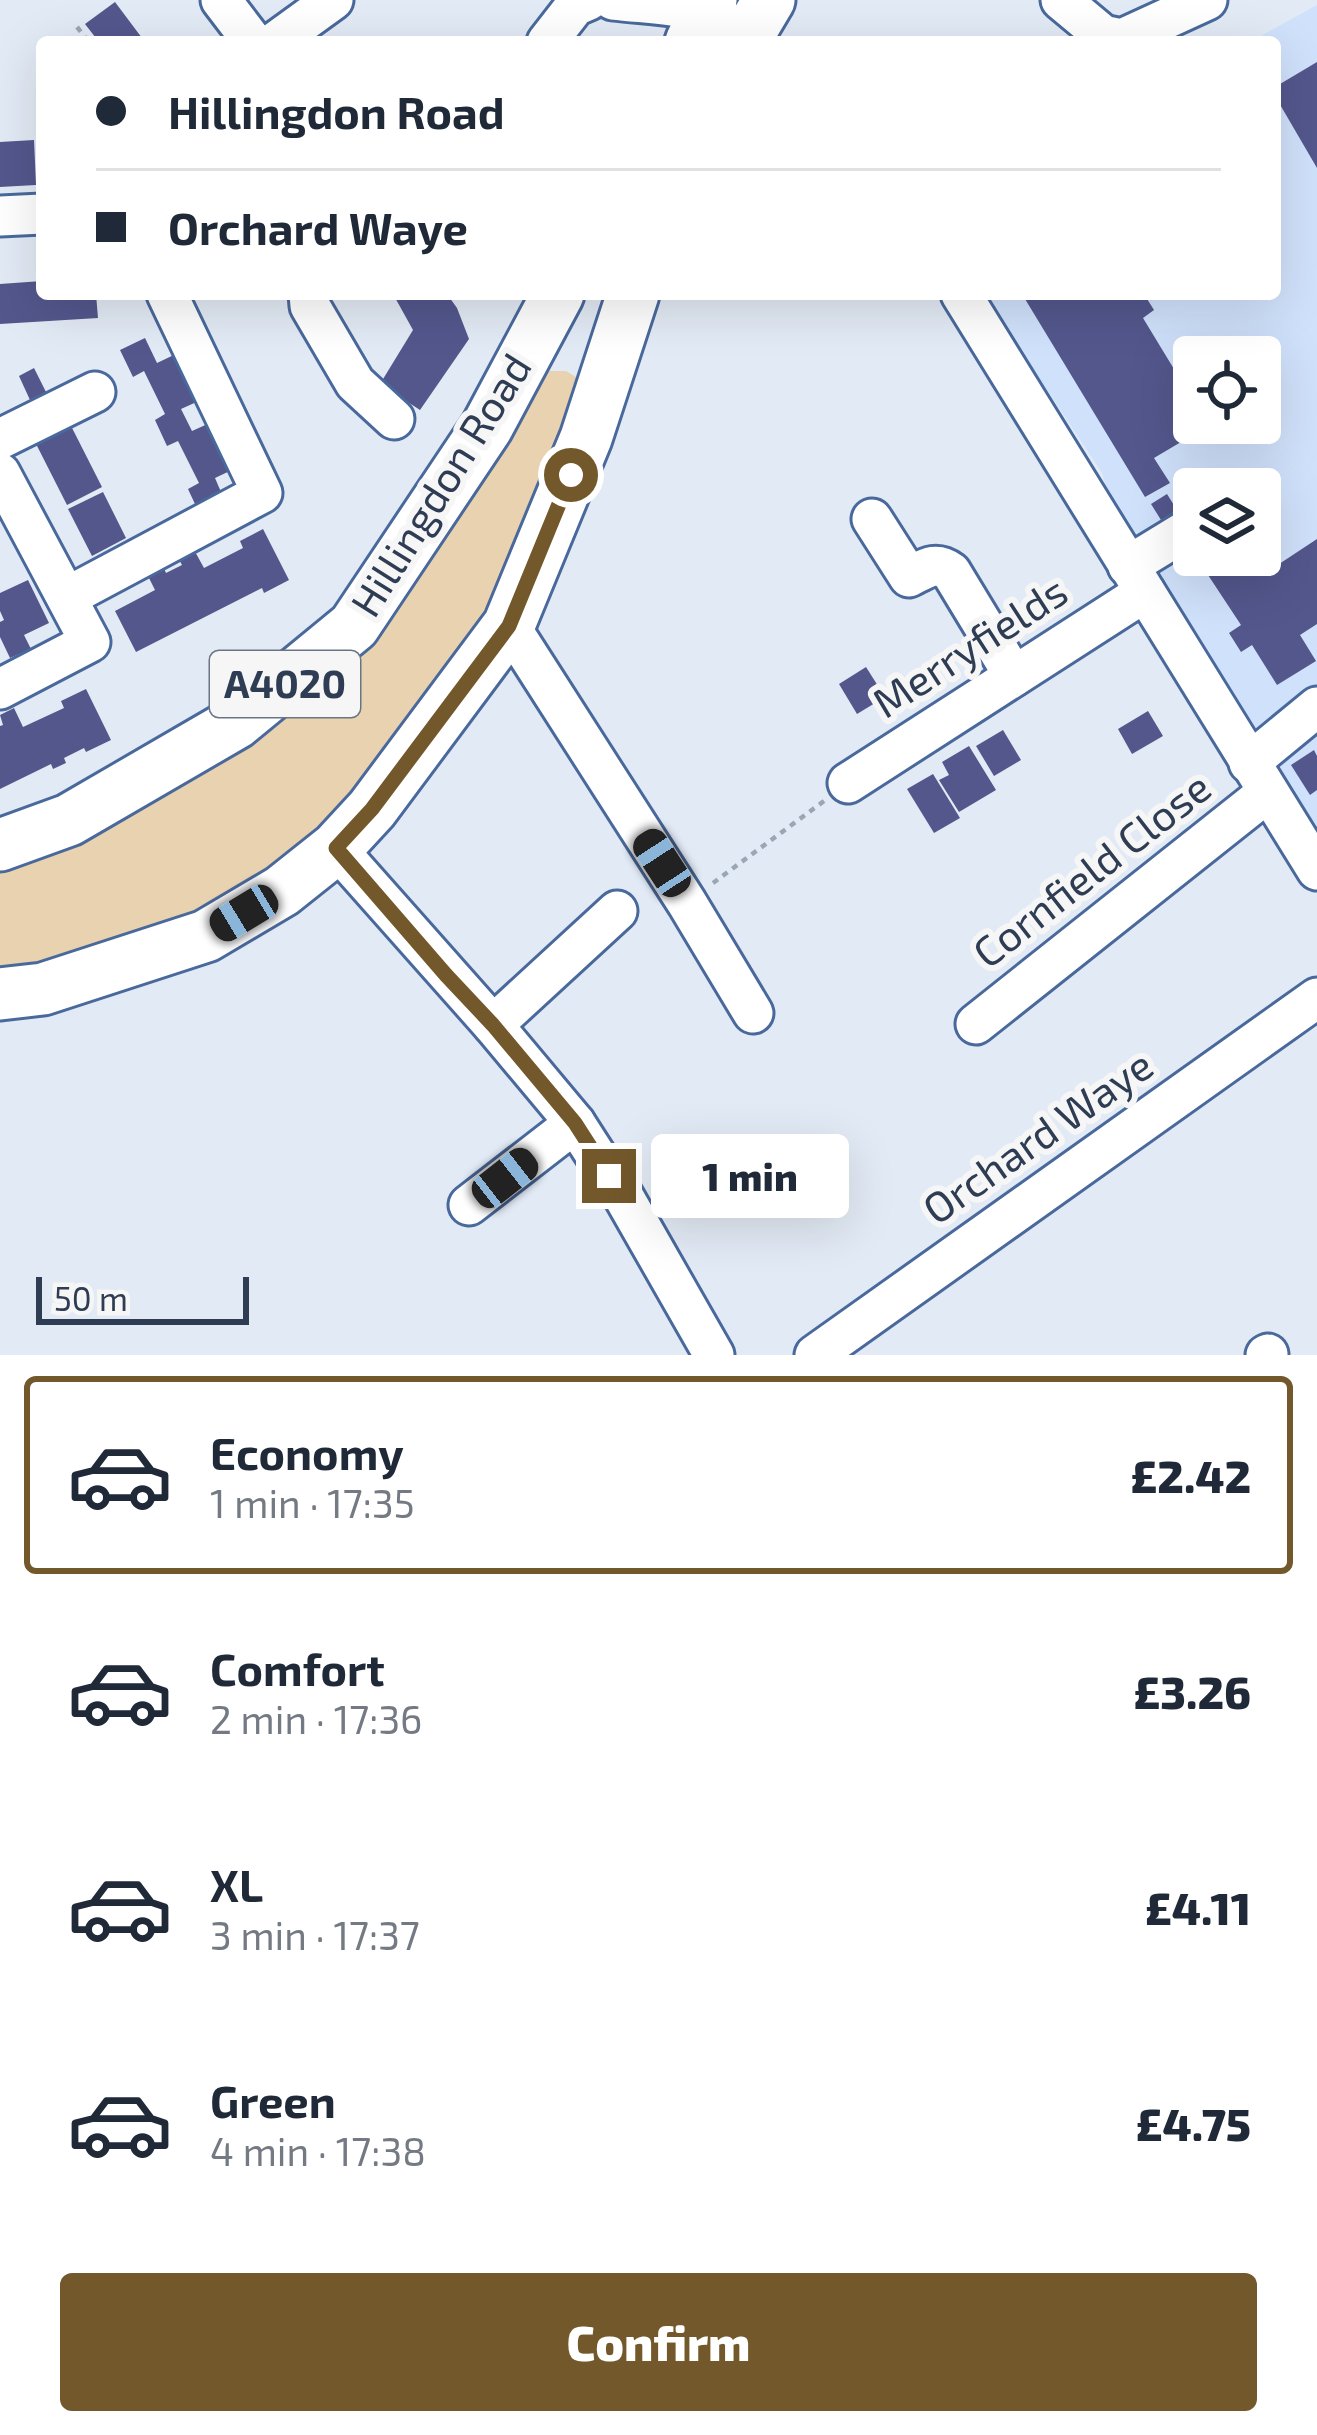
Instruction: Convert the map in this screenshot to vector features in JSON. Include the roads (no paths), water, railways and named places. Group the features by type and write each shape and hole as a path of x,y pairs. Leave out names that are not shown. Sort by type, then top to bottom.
{"main road":[{"name":"Hillingdon Road","path":"0,845 69,820 236,724 354,626 487,427 555,300"},
{"name":"Hillingdon Road","path":"0,994 43,989 206,936 282,890 336,848 372,809 509,626 586,437 630,300"},
{"name":"A4020","path":"487,427 529,379 547,371 566,371 579,379 589,395 586,437"}],"street":[{"path":"221,0 248,36"},
{"path":"283,36 334,0"},
{"path":"1060,0 1107,36"},
{"path":"1129,36 1207,0"},
{"path":"553,36 587,2 641,2 720,19"},
{"path":"0,215 36,214"},
{"path":"67,597 262,494 170,300"},
{"path":"310,300 355,383 394,418"},
{"path":"965,300 1317,870"},
{"path":"0,439 95,392"},
{"path":"0,473 90,642 0,688"},
{"path":"872,519 909,577 933,565 951,572 1014,676"},
{"name":"Merryfields","path":"848,783 1014,676 1136,579 1173,543"},
{"path":"509,626 753,1013"},
{"name":"Cornfield Close","path":"976,1024 1258,777 1317,707"},
{"path":"336,848 575,1123 714,1355"},
{"path":"493,1025 617,911"},
{"name":"Orchard Waye","path":"815,1355 1317,998"},
{"path":"470,1205 575,1123"}]}
